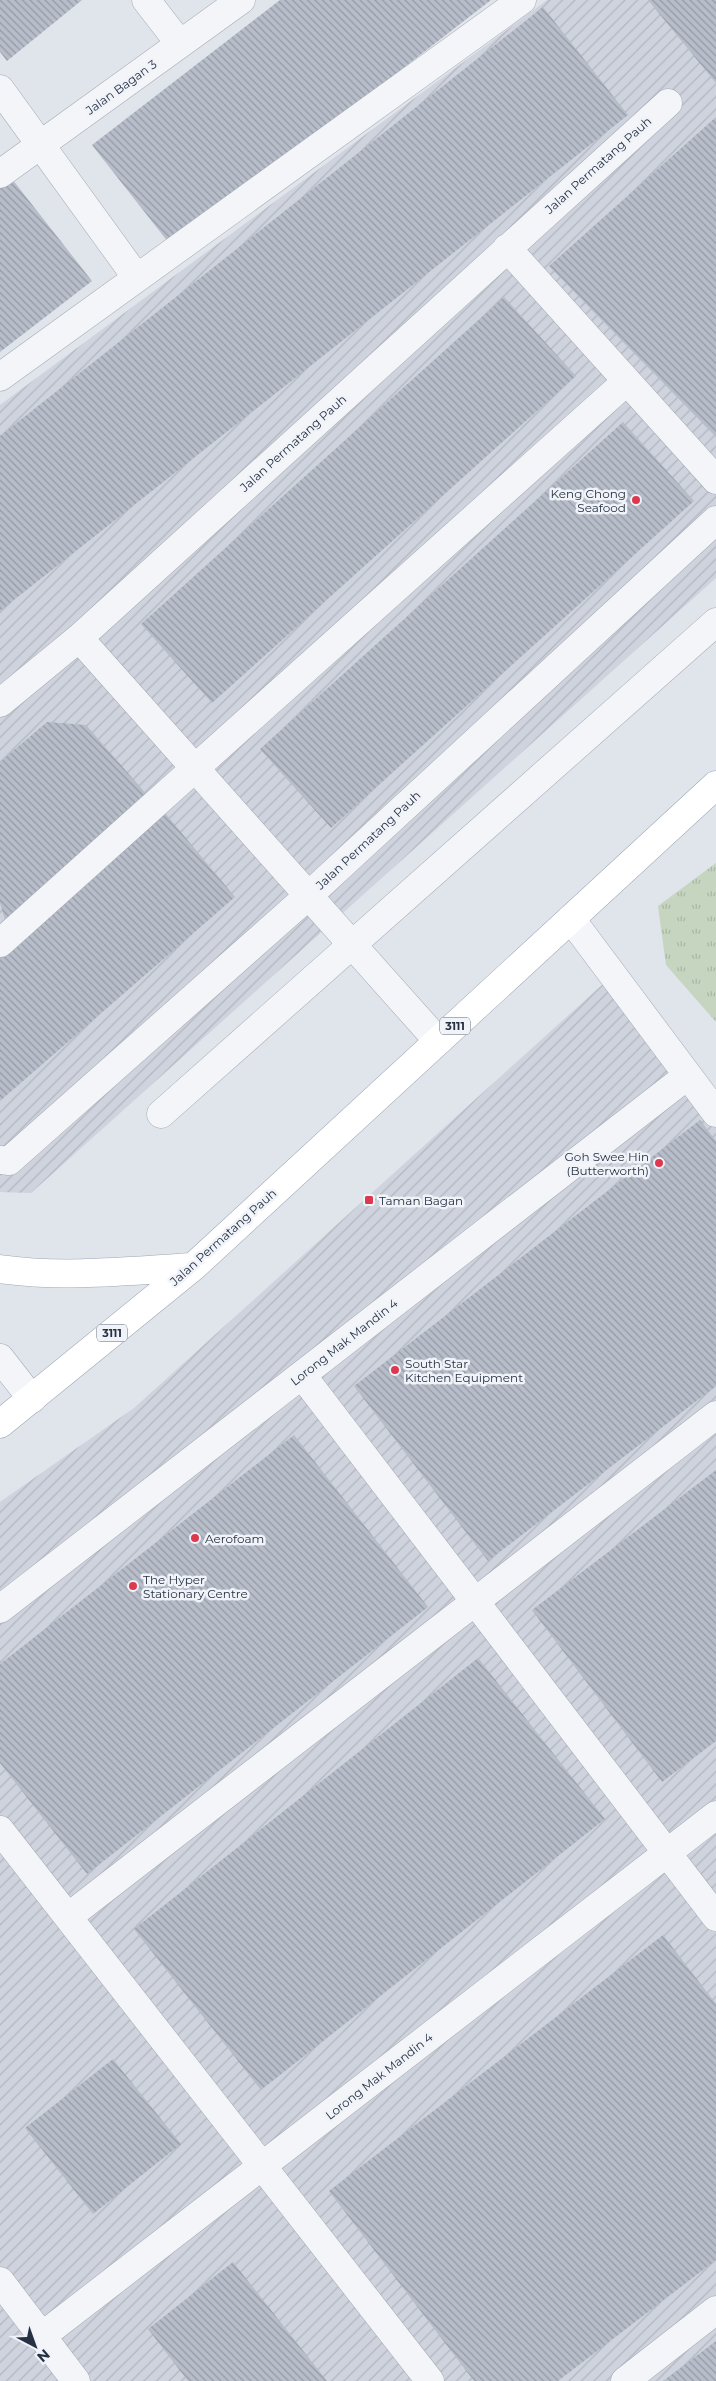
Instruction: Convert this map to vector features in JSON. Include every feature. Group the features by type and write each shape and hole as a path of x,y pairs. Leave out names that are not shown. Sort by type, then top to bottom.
{"main road":[{"name":"Jalan Permatang Pauh","path":"0,1424 193,1266 716,786"},
{"path":"0,1269 49,1274 193,1266"}],"street":[{"path":"146,0 180,44"},
{"name":"Jalan Bagan 3","path":"0,174 241,0"},
{"path":"0,377 522,0"},
{"path":"0,89 138,278"},
{"name":"Jalan Permatang Pauh","path":"0,702 79,638 506,248 668,103"},
{"path":"506,248 716,480"},
{"path":"0,943 627,381"},
{"name":"Jalan Permatang Pauh","path":"0,1160 9,1160 308,896 716,520"},
{"path":"161,1114 716,622"},
{"name":"Jalan Permatang Pauh","path":"79,638 438,1041"},
{"path":"571,919 716,1112"},
{"name":"Lorong Mak Mandin 4","path":"0,1608 688,1076"},
{"path":"0,1358 32,1399"},
{"path":"302,1375 716,1917"},
{"path":"68,1917 716,1415"},
{"name":"Lorong Mak Mandin 4","path":"42,2336 716,1816"},
{"path":"0,1830 430,2381"},
{"path":"0,2281 76,2381"},
{"path":"625,2381 716,2310"}],"shaded area":[{"path":"547,0 716,0 716,578 31,1193 0,1192 0,405"},
{"path":"614,974 716,1102 716,2381 0,2381 0,1502 134,1408"}],"green space":[{"path":"716,863 716,1022 666,965 658,906"}],"building":[{"path":"0,0 82,0 7,61 0,52"},
{"path":"280,0 491,0 172,247 92,145"},
{"path":"648,0 716,0 716,83"},
{"path":"543,7 628,115 0,611 0,436"},
{"path":"716,117 716,437 549,266"},
{"path":"12,179 92,281 0,352 0,188"},
{"path":"504,297 576,376 212,703 141,624"},
{"path":"623,422 694,501 331,828 260,749"},
{"path":"47,722 86,725 148,796 6,923 0,903 0,762"},
{"path":"165,813 235,897 0,1101 0,957"},
{"path":"700,1120 716,1141 716,1386 488,1561 354,1386"},
{"path":"294,1435 428,1607 87,1874 0,1763 0,1664"},
{"path":"716,1470 716,1741 662,1782 532,1610"},
{"path":"478,1658 605,1819 261,2090 134,1929"},
{"path":"663,1935 716,2004 716,2260 558,2381 474,2381 329,2191"},
{"path":"113,2059 181,2144 93,2214 25,2128"},
{"path":"233,2262 327,2381 188,2381 148,2329"},
{"path":"716,2341 716,2381 663,2381"}],"place":[{"name":"Keng Chong Seafood","path":"636,500"},
{"name":"Goh Swee Hin (Butterworth)","path":"659,1163"},
{"name":"Taman Bagan","path":"369,1200"},
{"name":"South Star Kitchen Equipment","path":"395,1370"},
{"name":"Aerofoam","path":"195,1538"},
{"name":"The Hyper Stationary Centre","path":"133,1586"}]}
